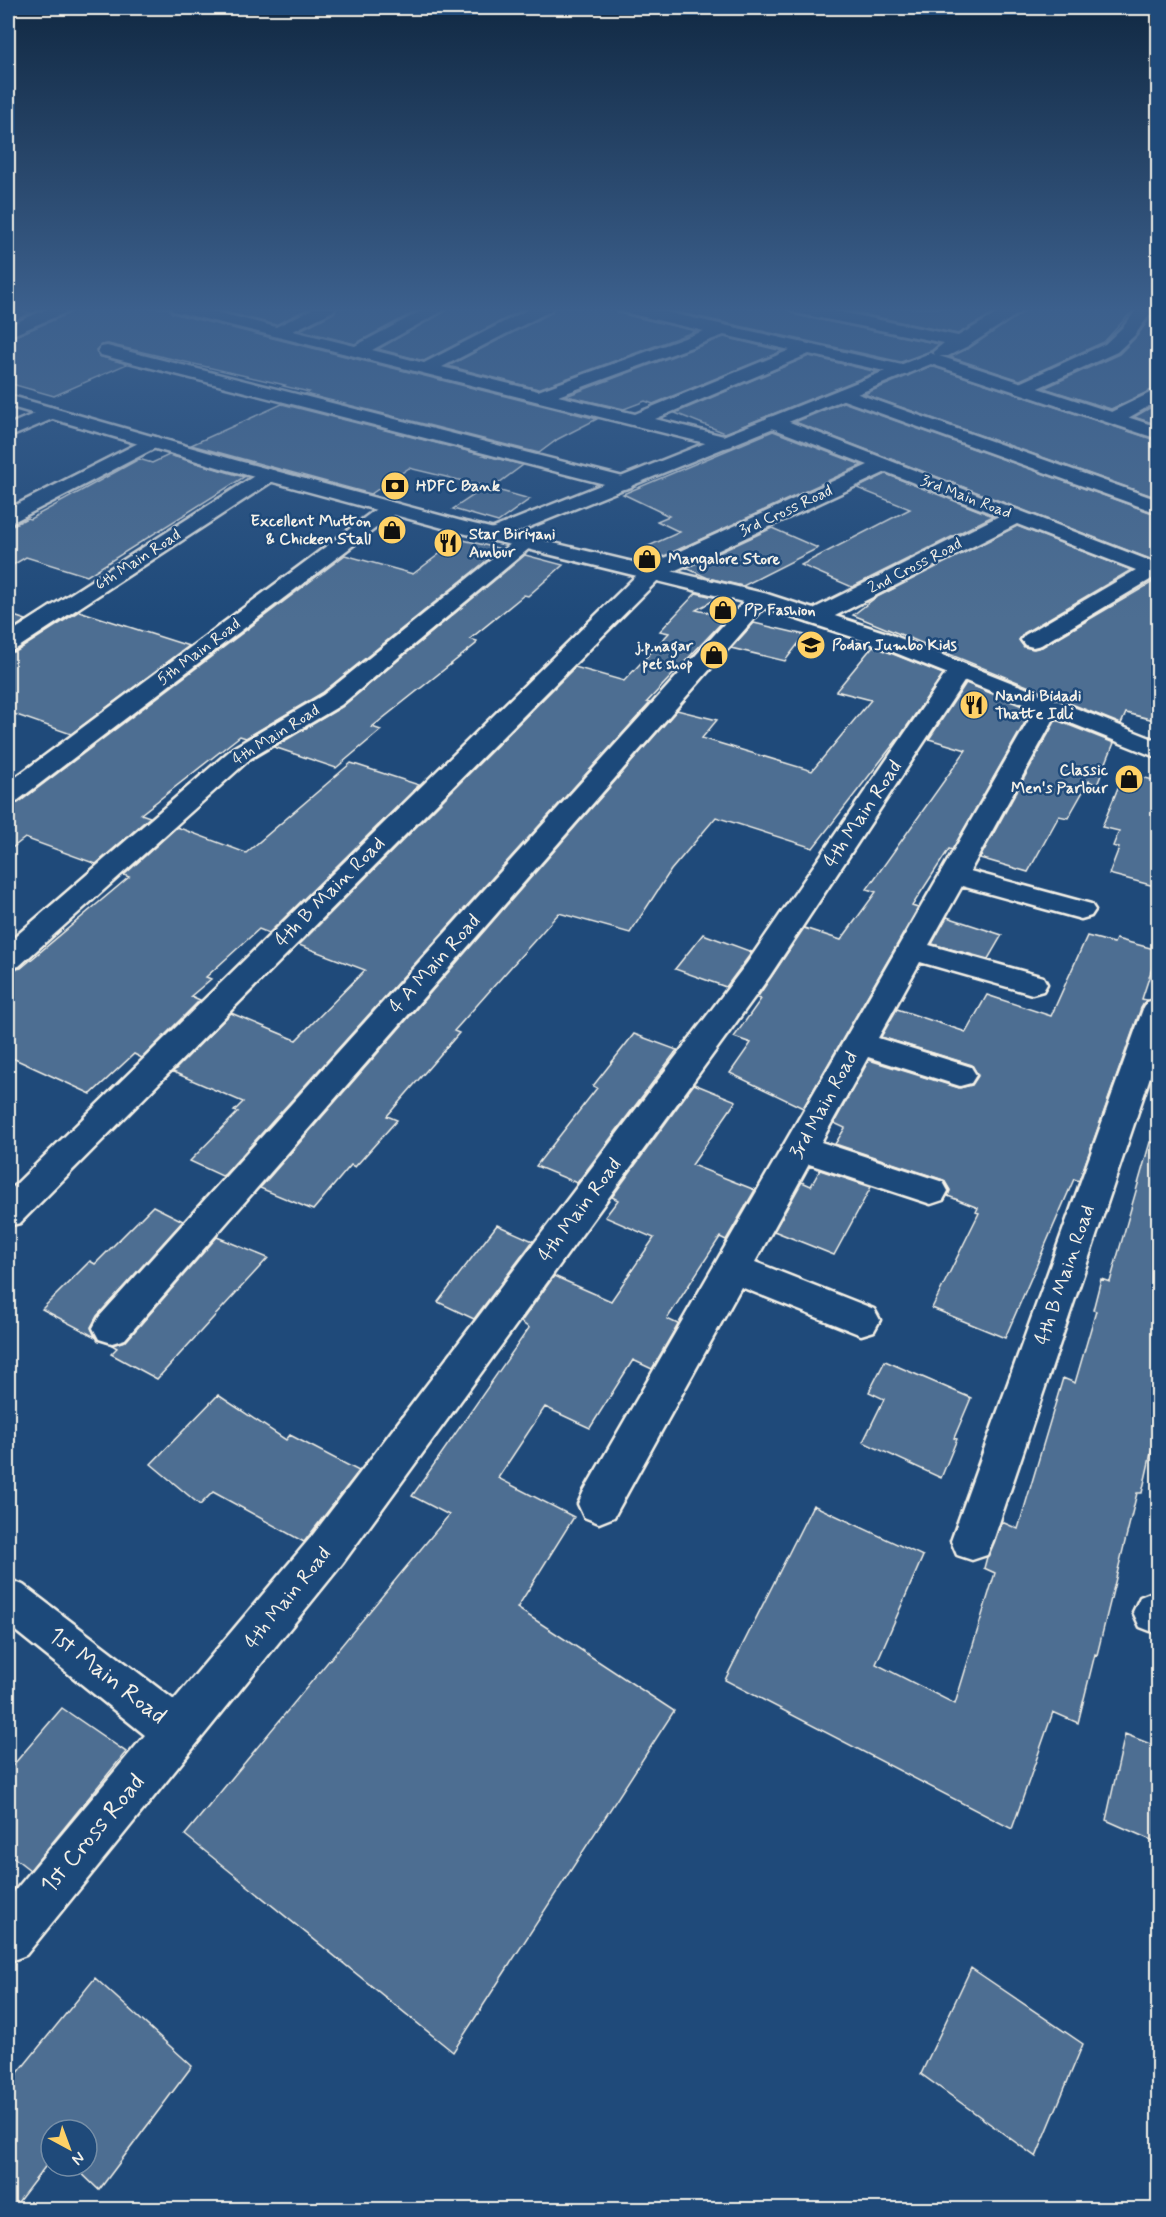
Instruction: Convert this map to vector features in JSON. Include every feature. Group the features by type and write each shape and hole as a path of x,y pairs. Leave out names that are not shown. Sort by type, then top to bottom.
{"street":[{"path":"344,411 624,483"},
{"path":"602,411 725,442"},
{"path":"637,420 657,411"},
{"path":"493,535 800,411"},
{"path":"893,411 1158,507"},
{"path":"1094,411 1158,433"},
{"path":"1114,418 1126,411"},
{"path":"8,432 50,412 390,508 524,543 759,599 879,638 1158,750"},
{"name":"3rd Main Road","path":"774,422 1156,570"},
{"path":"8,517 152,442"},
{"name":"3rd Cross Road","path":"653,572 885,465"},
{"name":"6th Main Road","path":"8,644 269,475"},
{"name":"5th Main Road","path":"8,795 390,508"},
{"name":"2nd Cross Road","path":"815,616 1016,516"},
{"name":"4th Main Road","path":"8,959 242,753 332,700 524,543"},
{"path":"1033,640 1156,570"},
{"name":"4th B Main Road","path":"8,1213 653,572"},
{"name":"4 A Main Road","path":"112,1328 759,599"},
{"name":"4th Main Road","path":"178,1732 327,1550 758,970 959,671"},
{"name":"3rd Main Road","path":"599,1504 1049,706"},
{"path":"954,875 1082,910"},
{"path":"911,950 1032,984"},
{"name":"4th B Main Road","path":"972,1541 1158,1009"},
{"path":"859,1043 960,1074"},
{"path":"799,1148 931,1191"},
{"path":"732,1268 861,1320"},
{"name":"1st Main Road","path":"8,1599 178,1732"},
{"name":"1st Cross Road","path":"8,1937 178,1732"}],"building":[{"path":"265,411 311,411 523,465 492,488 409,468 371,494 191,445"},
{"path":"374,411 567,411 597,419 558,439 539,453"},
{"path":"679,411 779,411 725,433 675,413"},
{"path":"820,411 869,411 1158,515 1158,562 795,422"},
{"path":"913,411 1069,411 1158,441 1158,498"},
{"path":"1143,411 1158,411 1158,425 1134,417"},
{"path":"773,431 862,465 662,557 644,548 680,532 657,521 669,516 623,494"},
{"path":"169,455 244,477 87,576 26,557 8,568 8,528 27,518 30,519 139,459 152,463"},
{"path":"886,474 993,516 852,587 801,565 910,509 857,488"},
{"path":"486,487 530,499 498,522 453,509"},
{"path":"1017,526 1131,570 1024,633 1019,640 1024,647 1034,649 1042,647 1158,579 1158,721 1126,713 1121,724 853,615 875,598"},
{"path":"772,528 818,548 743,586 708,578 686,568"},
{"path":"459,539 501,549 322,693 246,738 240,736 141,814 150,817 96,864 25,838 8,851 8,805 18,803 345,555 413,574"},
{"path":"525,555 563,565 528,596 524,595 470,639 477,641 476,644 372,727 381,730 336,768 274,747 342,707"},
{"path":"696,593 718,598 696,610 727,617 647,702 650,703 225,1174 222,1176 190,1161 238,1112 234,1111 243,1102 173,1072 231,1013 296,1040 365,970 299,945 575,667 624,681 669,633 660,631"},
{"path":"79,611 189,646 71,734 8,712 8,653 17,651"},
{"path":"8,614 26,620 8,632"},
{"path":"754,623 805,635 785,661 731,648"},
{"path":"873,646 943,674 903,732 813,848 716,817 671,870 630,933 559,913 454,1031 459,1033 387,1116 397,1120 355,1167 351,1165 313,1210 260,1188 677,710 717,720 702,738 812,771 871,700 836,691"},
{"path":"966,683 1032,710 952,850 949,849 912,906 918,908 803,1108 730,1073 751,1043 734,1037 761,999 757,998 804,928 841,940 876,892 867,889 966,750 929,739"},
{"path":"1056,720 1114,743 1097,785 1089,781 1068,818 1059,816 1028,872 980,858"},
{"path":"351,763 419,785 269,933 259,929 206,977 211,979 191,996 200,1000 142,1058 134,1054 91,1094 8,1056 8,971 21,968 129,877 124,875 177,827 246,853"},
{"path":"1124,773 1158,781 1158,887 1109,874 1119,848 1113,846 1119,831 1102,827"},
{"path":"947,917 1002,935 988,959 932,944"},
{"path":"703,934 752,952 726,987 675,969"},
{"path":"1087,936 1114,943 1116,939 1158,950 1142,999 1146,1000 1141,1008 1079,1181 1074,1179 1005,1338 932,1308 979,1213 976,1212 978,1208 948,1196 950,1190 944,1180 835,1144 845,1128 834,1123 869,1060 959,1088 972,1085 978,1076 972,1065 881,1037 897,1009 966,1032 987,995 1051,1016"},
{"path":"634,1034 677,1050 577,1183 536,1166 597,1088 593,1086"},
{"path":"694,1084 736,1101 692,1165 755,1190 726,1240 720,1237 667,1319 678,1324 652,1369 633,1360 590,1428 545,1407 498,1478 574,1517 517,1608 674,1711 453,2052 185,1835 449,1515 412,1496 529,1328 521,1322 554,1276 611,1301 654,1238 605,1217 618,1200 612,1197"},
{"path":"1150,1142 1158,1143 1158,1451 1152,1449 1142,1493 1137,1493 1078,1723 1053,1712 1012,1829 725,1680 813,1505 923,1556 876,1664 955,1704 995,1573 984,1568 987,1557 1002,1522 1018,1529 1063,1378 1075,1383 1096,1311 1093,1310 1101,1279 1110,1282"},
{"path":"820,1170 871,1187 834,1255 774,1231 802,1182 811,1186"},
{"path":"153,1206 183,1221 97,1316 91,1327 95,1337 42,1309 90,1261 95,1264"},
{"path":"497,1225 533,1241 474,1319 438,1302"},
{"path":"217,1237 268,1258 157,1379 111,1354 117,1348 112,1345 127,1340"},
{"path":"885,1361 971,1398 954,1438 957,1439 941,1478 863,1442 884,1399 869,1392"},
{"path":"218,1395 286,1440 290,1435 359,1471 304,1542 213,1492 200,1505 151,1464"},
{"path":"62,1708 126,1752 30,1870 8,1853 8,1771"},
{"path":"1125,1734 1158,1747 1158,1843 1106,1820"},
{"path":"971,1968 1083,2044 1036,2157 921,2074"},
{"path":"95,1978 192,2066 99,2190 86,2178 99,2178 99,2118 39,2118 39,2175 12,2210 8,2210 8,2085"}],"place":[{"name":"HDFC Bank","path":"395,486"},
{"name":"Excellent Mutton & Chicken Stall","path":"392,530"},
{"name":"Star Biriyani Ambur","path":"448,543"},
{"name":"Mangalore Store","path":"647,559"},
{"name":"PP Fashion","path":"723,610"},
{"name":"Podar Jumbo Kids","path":"811,645"},
{"name":"j.p.nagar pet shop","path":"714,655"},
{"name":"Nandi Bidadi Thatte Idli","path":"974,705"},
{"name":"Classic Men's Parlour","path":"1129,779"}]}
